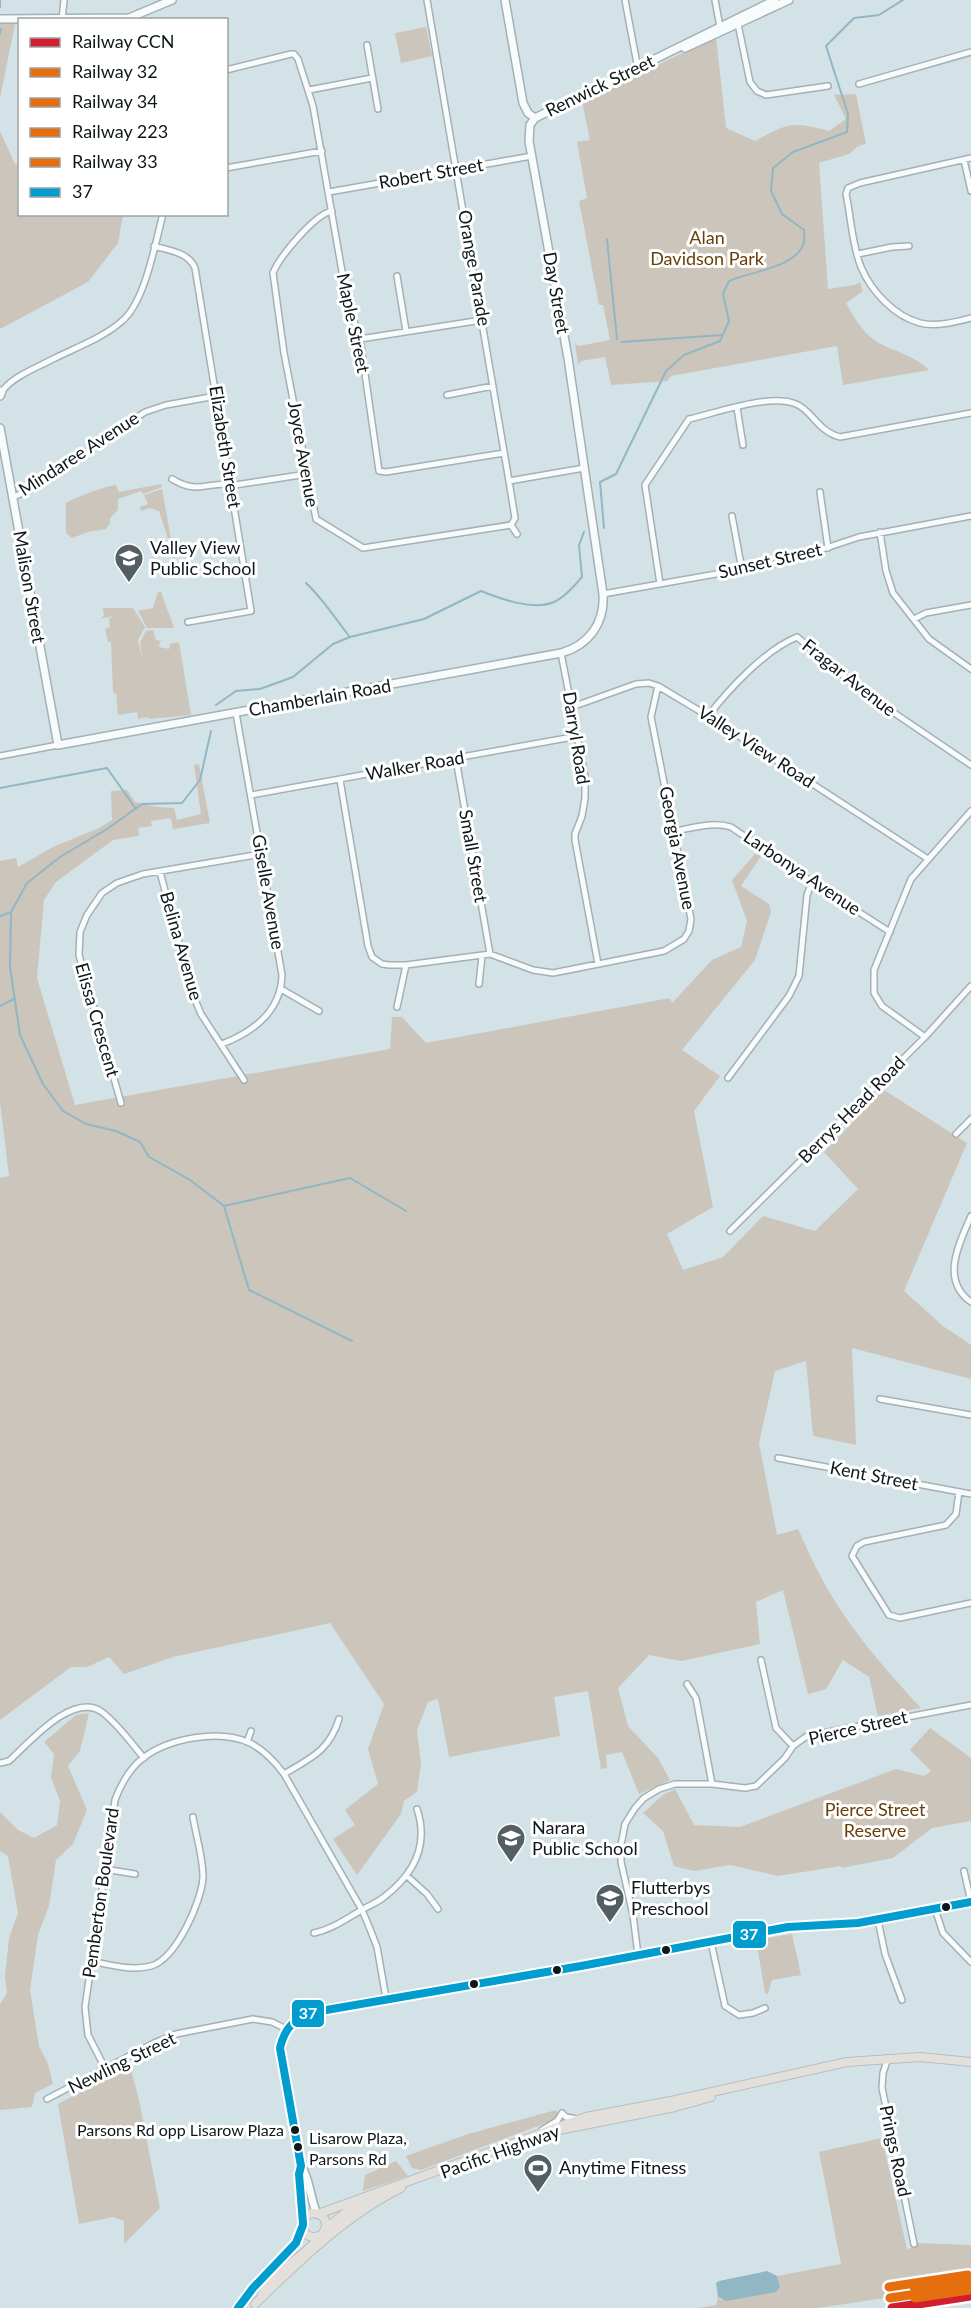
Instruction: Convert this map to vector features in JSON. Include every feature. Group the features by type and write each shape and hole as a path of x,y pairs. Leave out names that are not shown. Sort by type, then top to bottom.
{"main road":[{"name":"Pacific Highway","path":"254,2306 266,2286 287,2265 318,2240 324,2230 359,2205 560,2129 847,2062 888,2058 942,2058 971,2062"},
{"name":"Pacific Highway","path":"318,2214 578,2119 668,2105"},
{"path":"254,2306 282,2278 349,2221 402,2187"},
{"path":"238,2308 296,2243 303,2224 309,2214 318,2214 324,2219 324,2230 315,2236 309,2235 304,2231 303,2224"}],"street":[{"path":"62,18 64,0"},
{"path":"138,17 171,0"},
{"name":"Orange Parade","path":"427,0 494,386 515,518 511,525"},
{"path":"505,0 523,103 528,113 535,118"},
{"path":"625,0 638,69"},
{"path":"715,0 720,29"},
{"name":"Renwick Street","path":"535,118 720,29 787,0"},
{"path":"0,19 18,19"},
{"path":"738,21 750,82 757,91 766,95 828,86"},
{"path":"367,45 378,109"},
{"path":"859,84 971,52"},
{"name":"Maple Street","path":"228,70 294,54 298,59 309,90 322,151 347,300 360,339 381,472 504,453"},
{"path":"309,90 372,78"},
{"name":"Day Street","path":"535,118 530,125 529,132 532,156 568,358 603,594"},
{"path":"228,168 322,151"},
{"name":"Robert Street","path":"329,192 532,156"},
{"path":"971,191 968,159 860,183 848,188 846,194 861,267 870,282 895,311 921,323 971,318"},
{"name":"Joyce Avenue","path":"332,210 325,213 293,243 273,273 284,353 316,519 363,548 511,525"},
{"path":"1,393 7,385 22,375 123,321 131,312 140,294 162,216"},
{"name":"Elizabeth Street","path":"154,246 182,254 192,262 195,268 251,611 188,622"},
{"path":"858,254 909,246"},
{"path":"397,276 406,331"},
{"path":"360,339 482,320"},
{"path":"447,394 494,386"},
{"name":"Mindaree Avenue","path":"13,497 28,491 145,412 166,405 216,396"},
{"path":"660,584 645,485 689,419 767,402 798,404 829,434 840,437 971,413"},
{"path":"737,408 743,445"},
{"name":"Malison Street","path":"0,428 58,745"},
{"path":"509,481 584,468"},
{"path":"172,479 192,488 307,474"},
{"path":"820,492 828,548"},
{"path":"732,516 742,570"},
{"name":"Sunset Street","path":"603,594 783,562 880,532 971,516"},
{"path":"511,525 518,534"},
{"path":"880,532 890,587 934,644 971,669"},
{"name":"Chamberlain Road","path":"0,756 561,653 580,645 595,630 602,617 603,594"},
{"path":"914,620 926,613 971,605"},
{"name":"Fragar Avenue","path":"708,716 729,690 784,642 797,637 860,689 971,765"},
{"name":"Darryl Road","path":"561,653 578,736 585,788 582,816 576,828 575,840 598,964"},
{"path":"572,708 636,684 649,683 658,686"},
{"name":"Valley View Road","path":"658,686 928,859"},
{"name":"Georgia Avenue","path":"490,954 533,970 561,972 664,951 678,944 687,935 691,919 651,717 658,686"},
{"name":"Giselle Avenue","path":"236,713 282,975 281,989"},
{"name":"Walker Road","path":"251,795 578,736"},
{"name":"Small Street","path":"456,759 490,954"},
{"path":"340,780 369,953 382,964 406,965 490,954"},
{"path":"925,1037 882,1006 874,993 874,970 906,887 971,811"},
{"name":"Larbonya Avenue","path":"675,831 710,825 724,824 731,827 890,932"},
{"name":"Elissa Crescent","path":"121,1103 81,965 78,944 87,915 102,893 125,879 261,854"},
{"name":"Belina Avenue","path":"160,872 193,995 201,1014 244,1080"},
{"path":"728,1078 789,996 799,976 807,895 812,882"},
{"path":"479,984 482,956"},
{"path":"397,1006 406,965"},
{"name":"Berrys Head Road","path":"730,1231 925,1037 971,986"},
{"path":"222,1044 251,1031 266,1017 281,989 319,1011"},
{"path":"956,1134 971,1119"},
{"path":"971,1216 953,1268 954,1282 962,1296 971,1302"},
{"path":"880,1399 971,1415"},
{"name":"Kent Street","path":"778,1458 971,1494"},
{"path":"959,1492 956,1514 946,1525 864,1542 857,1546 852,1556 889,1615 900,1618 971,1603"},
{"path":"761,1660 776,1728 793,1746"},
{"path":"687,1684 696,1698 712,1784"},
{"name":"Pierce Street","path":"638,1955 633,1915 621,1862 621,1845 625,1824 644,1798 659,1789 675,1784 712,1784 745,1788 756,1786 785,1758 793,1746 807,1736 971,1705"},
{"path":"0,1763 9,1761 62,1713 83,1707 100,1711 144,1758"},
{"path":"284,1774 323,1749 331,1741 339,1719"},
{"path":"247,1742 251,1731"},
{"name":"Pemberton Boulevard","path":"106,2070 85,2026 85,2007 115,1800 122,1784 144,1758 173,1743 198,1738 221,1737 247,1742 266,1754 284,1774 362,1910 376,1947 386,1998"},
{"path":"314,1933 330,1929 383,1898 407,1876 420,1849 422,1839 423,1829 417,1809"},
{"path":"91,1961 141,1968 153,1965 169,1956 184,1931 202,1889 203,1875 193,1817"},
{"path":"104,1869 135,1874"},
{"path":"318,2214 309,2195 305,2172 301,2166 281,2056 282,2041 286,2030 303,2014 795,1926 878,1920 971,1902 964,1872"},
{"path":"407,1876 428,1894 438,1909"},
{"path":"935,1909 943,1933 971,1962"},
{"path":"878,1920 885,1954 902,2000"},
{"path":"711,1942 725,2006 739,2015 765,2008"},
{"name":"Newling Street","path":"46,2099 176,2034 253,2019 272,2022 286,2030"},
{"name":"Prings Road","path":"888,2058 883,2073 882,2088 914,2244"},
{"path":"301,2166 299,2174 303,2224"}],"green space":[{"path":"0,24 15,24 0,98"},
{"path":"426,27 432,56 401,63 395,33"},
{"name":"Alan Davidson Park","path":"716,37 726,128 755,141 775,130 790,126 806,126 829,131 846,119 834,95 856,94 866,144 858,146 849,154 819,163 828,289 855,285 860,282 863,291 846,303 860,326 874,340 912,358 929,370 843,385 837,346 671,376 667,381 611,385 605,357 581,361 578,365 575,343 578,346 610,340 603,305 599,305 579,201 587,198 577,142 590,140 582,101"},
{"path":"0,131 15,164 18,164 18,216 123,216 118,243 88,282 0,329"},
{"path":"161,484 162,487 143,494 141,491 118,499 118,510 110,518 106,529 72,538 66,533 66,503 110,486 116,485 119,492"},
{"path":"162,489 175,561 159,511 150,508 141,511 140,507 148,504 144,495"},
{"path":"158,592 161,592 174,628 147,628 138,611 153,608"},
{"path":"103,608 133,608 145,627 138,640 142,660 140,642 146,631 153,630 156,640 162,641 159,647 169,649 170,644 179,642 191,715 138,719 137,712 118,715 116,692 114,695 113,690 111,642 108,642 105,629 110,627 109,619 113,616 99,619 104,616"},
{"path":"199,764 210,823 173,829 171,818 151,821 152,826 138,828 139,836 113,840 56,882 44,900 37,978 75,1105 390,1049 392,1017 402,1017 426,1043 670,998 672,1003 712,960 741,947 747,921 732,880 755,854 761,856 741,886 769,904 771,912 755,960 682,1050 720,1076 694,1111 713,1207 667,1234 683,1270 723,1257 763,1216 815,1231 858,1189 824,1152 884,1090 967,1143 904,1291 943,1326 971,1345 971,1379 852,1348 856,1445 813,1436 806,1361 775,1371 759,1443 777,1535 798,1529 819,1573 843,1614 880,1662 921,1708 878,1716 869,1677 843,1660 826,1689 808,1694 783,1590 756,1602 760,1644 681,1661 649,1655 618,1688 628,1726 658,1758 670,1780 639,1794 622,1752 606,1755 607,1768 601,1769 588,1691 554,1697 560,1736 449,1757 438,1699 428,1702 417,1730 421,1764 417,1792 404,1801 401,1814 357,1875 333,1839 355,1825 345,1810 378,1784 368,1749 384,1704 330,1623 173,1657 124,1674 109,1657 87,1667 71,1667 0,1720 0,1178 9,1176 0,1102 0,861 16,858 18,867 53,847 99,828 112,820 111,791 127,790 135,802 174,808 177,820 201,814 194,765"},
{"path":"89,1713 80,1751 68,1766 87,1810 73,1844 56,1860 49,1906 38,1935 30,1990 39,2046 48,2064 53,2084 35,2093 32,2107 0,2110 0,2004 7,1993 5,1976 9,1938 18,1913 8,1856 0,1851 0,1812 18,1830 34,1838 57,1825 60,1801 51,1778 54,1754 44,1742 76,1715"},
{"name":"Pierce Street Reserve","path":"930,1728 971,1758 971,1821 932,1828 893,1858 841,1868 841,1866 778,1876 730,1865 694,1871 674,1866 663,1831 643,1813 663,1795 675,1789 694,1825 740,1827 896,1769 924,1776 931,1771 910,1750"},
{"path":"792,1934 801,1975 772,1980 768,1994 765,1993 756,1940"},
{"path":"130,2066 160,2208 124,2244 124,2221 113,2217 79,2224 58,2104"},
{"path":"556,2110 558,2114 554,2120 421,2170 412,2168 406,2156 468,2134"},
{"path":"882,2138 907,2249 915,2247 915,2243 971,2245 971,2282 955,2273 932,2291 818,2308 699,2308 716,2305 718,2297 721,2300 780,2287 777,2276 841,2264 819,2152"},
{"path":"396,2161 408,2176 363,2191 365,2175"}],"water":[{"path":"767,2271 777,2276 780,2287 776,2292 726,2301 718,2297 716,2283 719,2281"}],"waterway":[{"path":"0,0 0,7"},
{"path":"604,528 600,482 616,474 666,371 684,355 720,341 729,321 723,294 729,281 782,264 791,259 803,245 804,230 782,214 771,191 773,168 793,152 847,132 848,114 826,46 854,18 879,15 903,0"},
{"path":"0,34 1,29"},
{"path":"607,239 617,339"},
{"path":"621,342 722,335"},
{"path":"216,705 236,691 260,689 293,677 333,644 350,637 424,619 481,591 527,605 554,602 566,594 582,577 579,545 584,532"},
{"path":"306,583 349,636"},
{"path":"0,916 11,912 27,883 60,857 107,829 142,804 182,803 200,780 211,731"},
{"path":"0,788 107,768 136,809"},
{"path":"11,912 10,967 20,1035 43,1084 63,1111 86,1124 116,1131 140,1142 149,1157 190,1180 224,1206"},
{"path":"0,1006 14,999"},
{"path":"224,1206 350,1178 406,1211"},
{"path":"224,1206 249,1290 352,1341"}],"rail line":[{"name":"34","path":"889,2287 968,2275"},
{"name":"33","path":"914,2287 968,2279"},
{"name":"32","path":"890,2298 969,2286"},
{"name":"223","path":"915,2298 969,2290"},
{"name":"CCN","path":"892,2308 971,2296"}],"transit line":[{"name":"37","path":"303,2223 299,2174 301,2166 280,2048 288,2029 303,2014 581,1966 788,1927 858,1923 971,1902"},
{"name":"37","path":"238,2308 253,2288 296,2243 303,2225"}],"place":[{"name":"Valley View Public School","path":"129,584"},
{"name":"Narara Public School","path":"511,1864"},
{"name":"Flutterbys Preschool","path":"610,1924"},
{"name":"Parsons Rd opp Lisarow Plaza","path":"295,2130"},
{"name":"Lisarow Plaza, Parsons Rd","path":"298,2147"},
{"name":"Anytime Fitness","path":"538,2194"}]}
